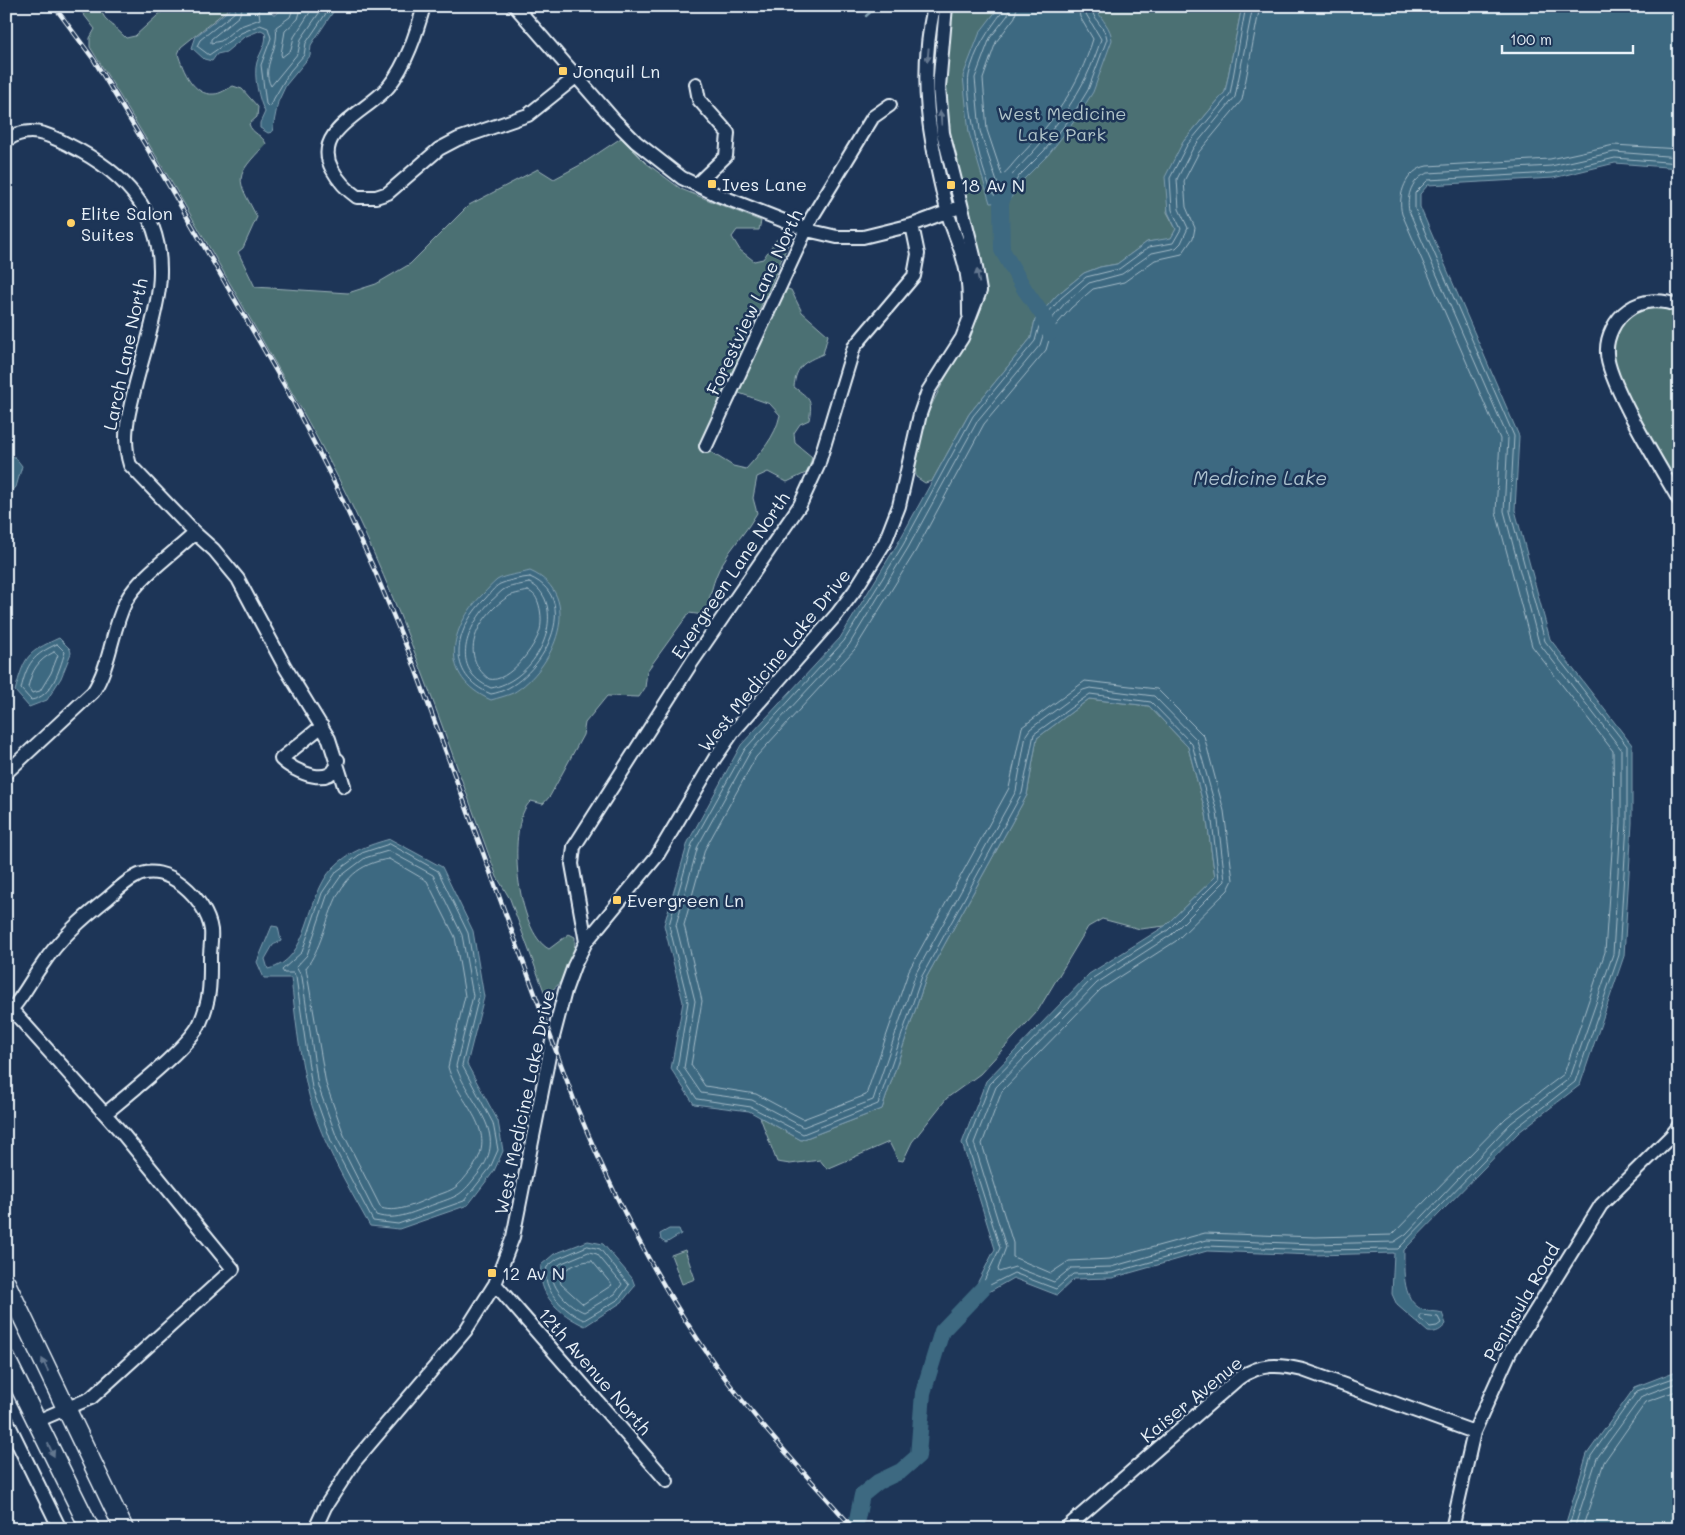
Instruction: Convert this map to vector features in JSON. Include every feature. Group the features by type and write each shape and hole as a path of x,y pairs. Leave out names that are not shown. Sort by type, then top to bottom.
{"highway":[{"path":"6,1284 124,1529"},
{"path":"6,1360 90,1529"}],"street":[{"path":"424,6 405,60 388,87 337,132 330,139 327,147 326,154 331,168 351,193 357,197 365,198 388,193 439,149 458,139 528,115 576,76"},
{"path":"515,6 615,121 636,142 682,178 807,230 837,237 863,237 912,225 960,208"},
{"path":"934,6 925,86 929,135 948,212 964,259 969,289 969,322"},
{"name":"West Medicine Lake Drive","path":"315,1529 325,1508 351,1466 466,1330 495,1284 513,1237 552,1041 565,991 574,966 586,942 657,856 698,785 733,732 837,614 885,542 899,506 920,414 928,391 969,322 980,291 974,256 960,208 943,133 939,87 946,6"},
{"path":"696,84 698,100 728,133 726,156 697,184"},
{"name":"Forestview Lane North","path":"706,446 812,217 873,117 890,105"},
{"name":"Larch Lane North","path":"6,141 18,134 29,131 51,136 100,162 117,174 143,207 152,226 158,247 159,288 126,422 126,450 130,464 195,533 214,550 238,579 285,667 322,726 338,760 344,786"},
{"name":"Evergreen Lane North","path":"586,942 572,864 574,847 698,654 800,505 818,466 854,347 914,276 918,254 912,225"},
{"path":"1679,306 1659,301 1639,304 1628,309 1614,325 1608,341 1607,353 1608,366 1617,386 1679,500"},
{"path":"6,774 93,692 102,678 119,618 127,600 138,585 195,533"},
{"path":"322,726 281,759 298,772 311,776 323,776 332,772 337,768 338,760"},
{"path":"37,1421 91,1398 233,1269 105,1114 9,1013 59,942 76,924 136,876 160,873 172,878 196,900 208,917 211,931 212,981 200,1025 184,1044 105,1114"},
{"name":"Peninsula Road","path":"1452,1529 1474,1432 1510,1352 1588,1224 1611,1194 1668,1140 1679,1126"},
{"name":"12th Avenue North","path":"495,1284 668,1481"},
{"name":"Kaiser Avenue","path":"1065,1529 1240,1378 1256,1369 1270,1365 1288,1366 1303,1370 1474,1432"},
{"path":"6,1419 60,1529"}],"green space":[{"path":"77,6 98,6 105,18 126,38 135,36 168,6 232,6 181,47 178,54 190,81 200,91 207,94 216,94 233,86 242,89 258,107 257,117 249,124 252,130 266,144 248,164 241,178 245,194 257,217 243,248 238,252 255,287 348,293 376,284 410,264 469,205 538,169 554,179 582,164 621,138 646,163 681,189 761,221 759,230 737,230 732,237 740,250 754,261 763,259 776,240 781,239 788,244 767,294 744,340 756,346 783,288 791,290 802,312 828,335 823,354 806,362 799,369 795,380 794,387 807,397 811,408 809,420 800,424 794,433 795,443 812,457 808,472 787,482 768,472 757,477 753,498 757,513 719,570 704,615 689,613 647,671 645,688 639,697 607,696 585,723 583,735 550,796 543,804 531,801 523,813 518,831 518,877 522,901 529,922 538,939 549,949 569,934 575,937 575,945 568,970 558,985 545,994 510,899 497,877 411,644 374,553 320,443 155,155 90,47 90,38 95,29","holes":["739,393 770,404 780,415 778,423 767,444 746,469 733,466 709,451"]},
{"name":"West Medicine Lake Park","path":"947,6 1242,6 1225,92 1183,142 1167,212 1176,229 1171,239 1147,242 1117,264 1100,267 1084,273 1057,295 1035,320 1031,338 969,414 932,481 925,483 916,477 916,456 920,434 939,389 975,324 983,304 943,133"},
{"path":"1672,303 1679,306 1679,500 1607,353 1628,309"},
{"path":"1089,699 1149,706 1188,747 1206,814 1215,877 1165,926 1140,929 1102,919 1088,927 1037,1012 980,1074 947,1098 912,1142 903,1161 898,1160 889,1142 827,1169 820,1160 790,1164 777,1162 760,1117 801,1140 882,1109 926,978 1027,795 1037,738"},
{"path":"685,1250 695,1279 682,1284 671,1255"}],"water":[{"path":"234,6 269,6 273,14 277,14 284,6 337,6 311,45 310,56 286,85 278,102 272,132 268,133 260,128 265,112 256,81 256,67 265,44 265,32 261,30 244,37 226,52 217,54 212,61 204,59 192,48 196,36"},
{"path":"1000,6 1098,6 1096,9 1108,28 1112,40 1093,92 1076,119 1048,155 1023,180 1008,202 990,203 969,133 963,76 980,32"},
{"name":"Medicine Lake","path":"1242,6 1679,6 1679,168 1615,163 1553,178 1428,185 1420,194 1420,207 1519,436 1515,510 1550,639 1632,745 1632,823 1624,956 1580,1085 1519,1132 1404,1250 1404,1277 1412,1302 1427,1311 1442,1313 1446,1324 1434,1332 1428,1332 1397,1305 1392,1294 1394,1253 1315,1255 1207,1251 1112,1278 1074,1279 1057,1295 1013,1278 966,1305 995,1249 962,1143 986,1081 1089,974 1165,926 1215,877 1206,814 1188,747 1149,706 1089,699 1037,738 1027,795 926,978 882,1109 801,1140 749,1111 694,1104 671,1069 683,1002 664,925 688,842 741,745 840,638 898,543 969,414 1031,338 1035,320 1057,295 1084,273 1100,267 1117,264 1147,242 1171,238 1176,229 1168,212 1165,177 1183,142 1225,92"},
{"path":"6,455 15,457 22,466 16,487 6,498"},
{"path":"530,571 547,582 557,597 560,614 558,632 551,650 541,667 528,682 513,693 491,700 474,690 463,679 456,665 454,651 457,636 462,622 471,607 497,580"},
{"path":"59,638 70,649 71,653 61,678 47,700 29,707 15,691 21,670 33,652"},
{"path":"390,839 442,867 473,931 484,997 467,1064 498,1121 503,1151 494,1171 468,1205 399,1229 370,1226 342,1176 325,1141 307,1087 299,1047 291,978 264,978 257,962 272,926 278,927 281,941 273,945 265,959 268,969 282,964 292,954 300,941 317,894 333,868 353,853 367,846"},
{"path":"669,1229 679,1229 681,1234 666,1243 661,1240 660,1234"},
{"path":"588,1241 603,1244 632,1278 635,1286 622,1302 585,1326 567,1316 546,1294 541,1276 541,1265 554,1254"},
{"path":"1679,1370 1679,1529 1564,1529 1587,1454 1635,1387"}],"waterway":[{"path":"866,16 877,6"},
{"path":"1007,181 1001,204 1002,250 1025,290 1042,314 1050,333"},
{"path":"855,1529 862,1495 878,1482 901,1471 918,1456 923,1393 942,1331 983,1288"}],"railway":[{"path":"54,6 94,60 150,153 286,388 336,486 412,660 577,1108 607,1176 640,1242 676,1306 717,1367 783,1450 854,1529"}],"place":[{"name":"Jonquil Ln","path":"563,71"},
{"name":"Ives Lane","path":"712,184"},
{"name":"18 Av N","path":"951,185"},
{"name":"Elite Salon Suites","path":"71,223"},
{"name":"Evergreen Ln","path":"617,900"},
{"name":"12 Av N","path":"492,1273"}]}
